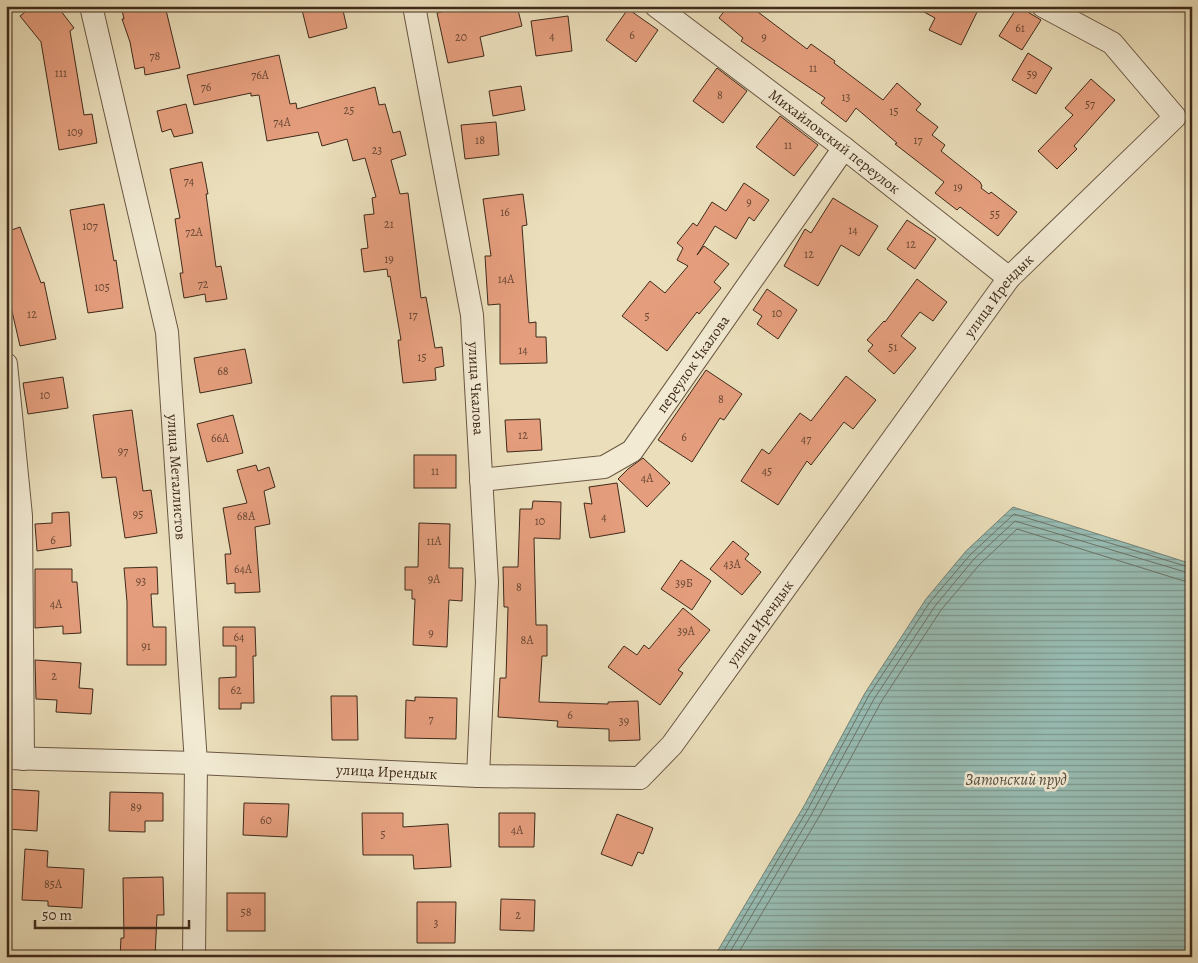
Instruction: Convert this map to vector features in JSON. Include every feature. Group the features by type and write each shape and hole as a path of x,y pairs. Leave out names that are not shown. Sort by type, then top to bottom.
{"street":[{"name":"улица Металлистов","path":"91,6 167,332 196,763 194,957"},
{"name":"улица Чкалова","path":"414,6 472,315 487,582 478,776"},
{"name":"Михайловский переулок","path":"656,6 844,148 1009,278"},
{"name":"улица Ирендык","path":"14,758 196,763 478,776 640,778 672,745 1009,278 1183,122 1112,43 1043,6"},
{"name":"переулок Чкалова","path":"481,480 604,467 632,451 844,148"},
{"path":"6,364 22,516 14,758"}],"water":[{"name":"Затонский пруд","path":"1013,507 1192,564 1192,957 714,957 804,806 865,693 926,599 966,551"}],"building":[{"path":"33,6 57,6 74,28 70,31 84,115 92,114 97,143 59,150 41,42 20,16"},
{"path":"121,6 165,6 180,68 145,75 144,67 135,69 130,42 122,19 124,19"},
{"path":"317,6 342,6 347,28 309,38 302,10"},
{"path":"468,6 517,6 522,26 480,37 484,56 448,63 437,13"},
{"path":"728,6 750,6 807,49 811,44 883,100 897,83 921,104 916,110 938,127 932,135 945,145 941,151 980,182 981,188 989,194 991,192 1017,212 998,236 960,207 957,210 935,193 944,182 895,144 897,143 856,108 846,122 821,103 825,98 741,41 743,38 719,18"},
{"path":"913,6 980,6 961,45 929,30 935,18"},
{"path":"1018,6 1041,20 1022,50 999,36"},
{"path":"628,9 658,30 636,62 606,40"},
{"path":"568,16 572,51 536,56 531,21"},
{"path":"1028,53 1052,68 1036,94 1012,80"},
{"path":"279,55 290,104 296,103 297,109 375,87 379,105 385,104 393,133 400,131 406,155 391,160 400,194 408,193 421,298 426,297 435,348 442,347 444,366 435,368 436,380 403,383 398,340 401,340 390,276 388,277 387,269 364,272 361,249 368,248 364,215 374,214 372,198 376,197 365,158 353,161 347,139 322,146 318,132 267,141 259,95 251,96 251,93 194,105 187,75"},
{"path":"717,68 747,91 723,123 693,101"},
{"path":"1091,79 1115,100 1074,146 1077,149 1057,169 1038,151 1073,115 1065,108"},
{"path":"521,86 525,110 493,116 489,91"},
{"path":"186,104 193,133 174,137 171,129 162,132 157,111"},
{"path":"780,116 818,145 794,176 756,147"},
{"path":"496,122 499,155 465,159 461,125"},
{"path":"202,162 208,194 206,194 216,267 221,266 227,299 206,302 205,294 184,298 180,273 183,273 175,219 180,218 170,169"},
{"path":"744,183 769,200 754,221 749,217 736,239 715,226 697,255 704,246 729,264 714,282 721,288 699,314 697,312 667,351 622,316 650,281 665,293 688,266 677,260 683,248 677,243 693,223 697,226 712,202 726,211"},
{"path":"523,194 527,225 522,226 529,323 536,322 536,337 546,337 547,363 500,364 500,304 488,305 485,256 491,256 483,199"},
{"path":"833,198 878,226 859,256 841,245 818,286 784,266 805,229 811,233"},
{"path":"104,204 114,261 116,260 123,308 88,313 70,210"},
{"path":"907,220 936,239 915,269 887,249"},
{"path":"20,227 41,283 44,282 56,339 20,346 6,285 6,232"},
{"path":"917,279 947,302 933,321 920,312 901,336 916,348 894,374 868,351 873,345 867,340 885,322"},
{"path":"767,289 797,310 778,339 757,324 762,316 753,310"},
{"path":"245,349 252,383 200,393 194,358"},
{"path":"706,370 742,394 724,420 720,418 692,462 658,440"},
{"path":"846,376 876,400 853,429 844,422 811,465 807,461 778,505 741,481 762,449 769,454 800,413 811,421"},
{"path":"63,377 68,408 28,414 23,383"},
{"path":"132,410 143,491 151,490 157,533 125,538 116,477 102,478 93,415"},
{"path":"233,415 243,453 207,462 197,424"},
{"path":"540,419 542,450 507,452 505,420"},
{"path":"414,455 456,455 456,488 414,488"},
{"path":"643,458 670,483 647,507 618,479"},
{"path":"256,465 258,471 269,467 275,487 264,491 270,524 255,527 260,592 235,593 235,583 227,584 225,554 231,554 223,508 247,503 237,470"},
{"path":"617,483 625,532 590,538 584,503 592,504 589,487"},
{"path":"533,501 561,502 560,539 534,538 536,625 547,625 547,656 542,656 539,702 608,704 608,702 638,701 640,740 609,741 609,729 557,727 558,721 498,717 500,678 506,678 508,607 504,607 503,567 518,567 520,509 532,509"},
{"path":"69,512 71,546 37,551 35,524 52,523 52,513"},
{"path":"419,523 450,524 449,568 463,568 462,601 449,600 447,647 413,645 415,599 412,599 412,590 405,590 405,567 418,567"},
{"path":"733,541 749,554 745,559 761,572 742,595 710,569"},
{"path":"681,560 711,581 692,610 661,589"},
{"path":"157,567 158,594 151,594 153,627 166,627 166,665 127,665 127,602 124,568"},
{"path":"35,569 72,569 72,582 77,582 81,633 63,634 63,626 35,628"},
{"path":"683,608 710,630 678,670 683,673 660,705 608,667 624,646 637,655 644,645 649,649"},
{"path":"223,627 255,627 256,656 253,656 254,703 241,703 241,709 219,709 219,678 236,677 236,646 223,646"},
{"path":"35,660 81,663 79,688 93,689 91,714 56,712 57,700 36,699"},
{"path":"331,696 357,696 358,740 332,740"},
{"path":"415,697 457,698 456,739 405,738 406,700 415,701"},
{"path":"6,789 39,791 37,831 6,829"},
{"path":"110,792 163,793 163,821 145,821 145,832 109,831"},
{"path":"244,803 289,804 287,837 243,835"},
{"path":"362,813 403,813 403,827 448,824 451,867 414,869 413,855 363,855"},
{"path":"499,813 535,813 534,847 499,847"},
{"path":"617,814 653,828 643,854 638,852 632,866 601,854"},
{"path":"25,849 48,851 47,867 84,869 82,908 48,906 48,901 22,900"},
{"path":"163,877 164,915 157,915 155,957 120,957 121,938 124,938 123,878"},
{"path":"227,893 265,893 265,931 227,931"},
{"path":"501,899 535,900 534,931 500,930"},
{"path":"417,902 456,902 455,943 417,943"}]}
